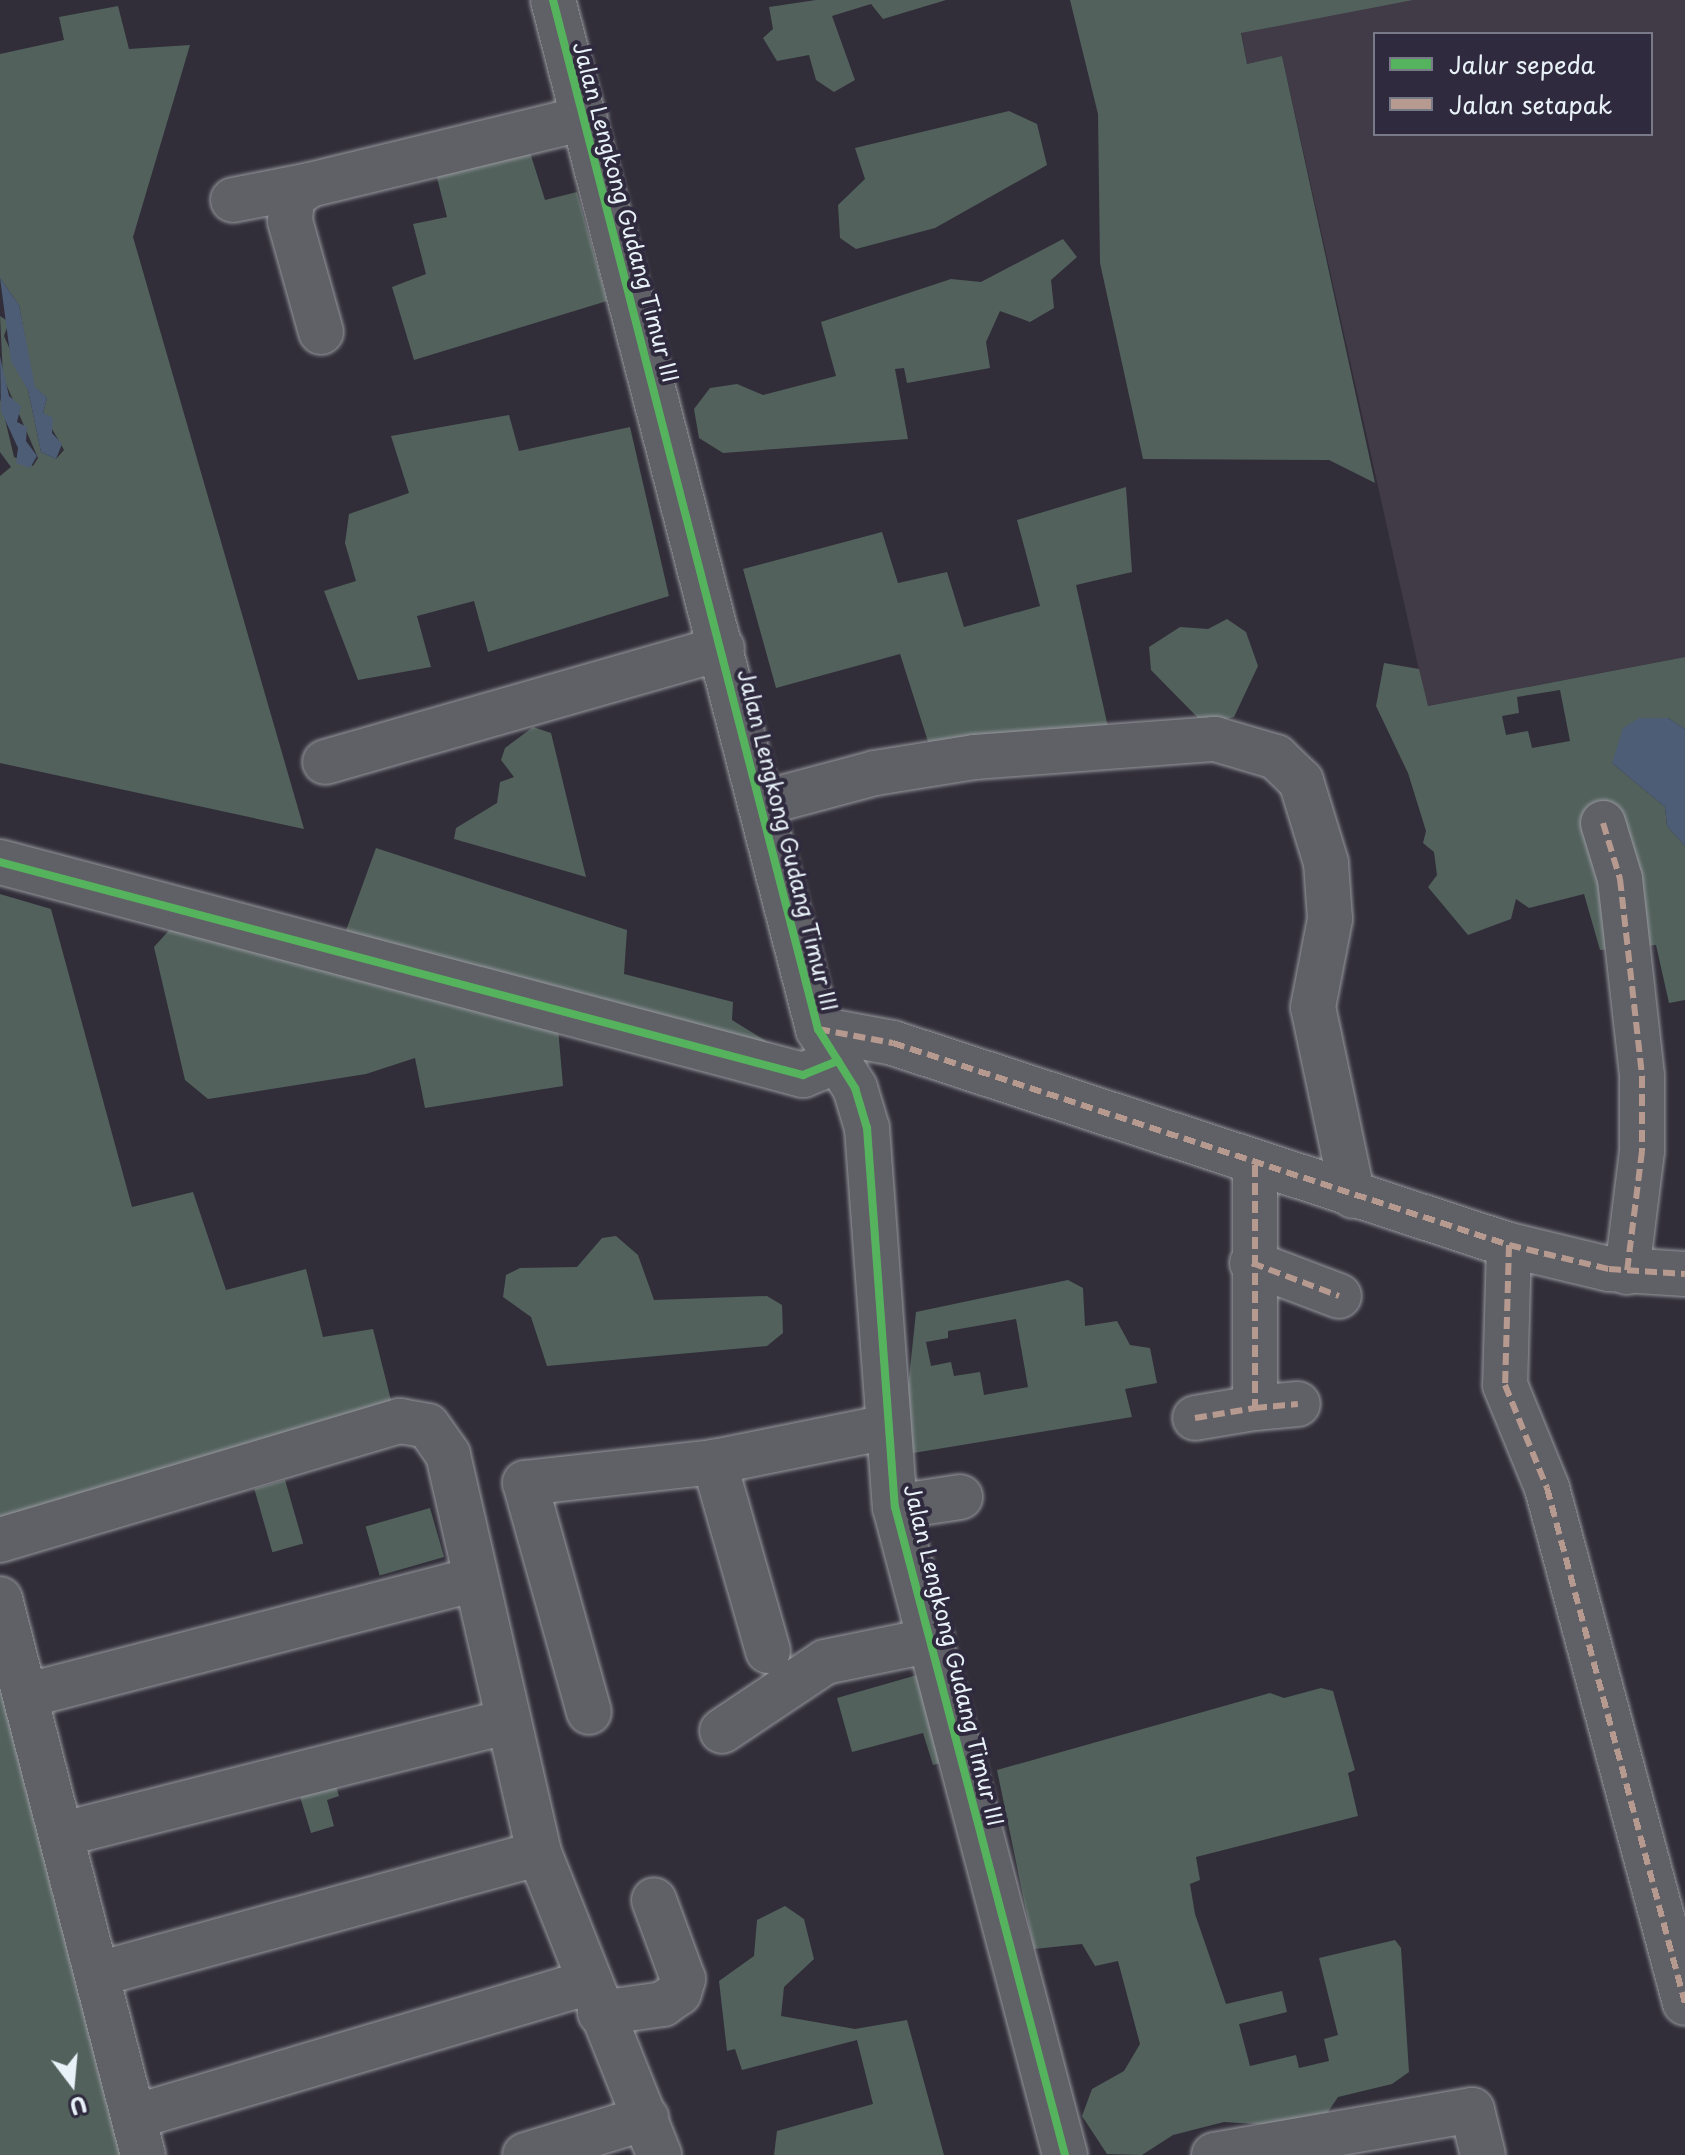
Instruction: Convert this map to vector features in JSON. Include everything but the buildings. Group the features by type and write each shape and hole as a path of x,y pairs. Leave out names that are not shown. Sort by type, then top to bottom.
{"street":[{"name":"Jalan Lengkong Gudang Timur III","path":"553,0 828,1045 867,1128 895,1507 1065,2155"},
{"path":"233,200 310,185 585,118"},
{"path":"310,185 292,197 290,221 321,332"},
{"path":"325,762 722,648"},
{"path":"763,803 875,773 975,757 1215,739 1244,742 1276,757 1301,781 1326,863 1330,919 1313,1007 1353,1196"},
{"path":"1603,823 1620,879 1642,1076 1627,1272"},
{"path":"0,862 803,1075 828,1045 908,1047 1255,1165 1509,1245 1627,1272 1684,1277"},
{"path":"1195,1418 1277,1406 1252,1263 1255,1165"},
{"path":"1509,1245 1505,1385 1547,1488 1683,1989"},
{"path":"1252,1263 1339,1296"},
{"path":"0,1540 400,1421 428,1426 448,1455 472,1580 539,1853 593,1998 652,2137 525,2155"},
{"path":"589,1712 525,1483 714,1462 887,1427"},
{"path":"714,1462 768,1651"},
{"path":"895,1507 960,1497"},
{"path":"28,1695 472,1580"},
{"path":"0,1599 28,1695 139,2136 593,1998 663,2004 679,1993 683,1979 654,1900"},
{"path":"722,1731 825,1662 932,1640"},
{"path":"63,1834 508,1721"},
{"path":"98,1974 539,1853"},
{"path":"1214,2155 1274,2149 1472,2110 1483,2155"}],"shaded area":[{"path":"816,0 946,0 883,19 871,4 832,16 855,80 834,92 816,80 809,55 777,61 763,38 773,29 769,7"},
{"path":"1070,0 1413,0 1241,33 1247,64 1282,56 1375,483 1329,460 1143,459 1100,263 1098,114"},
{"path":"1236,0 1685,0 1685,657 1427,706 1282,56 1247,64"},
{"path":"118,6 129,49 190,45 133,237 304,829 0,763 0,476 11,467 0,452 0,398 14,457 33,466 38,458 3,377 0,316 9,322 4,336 28,390 41,452 56,459 64,450 43,413 47,398 34,387 19,305 0,278 0,54 64,40 59,17"},
{"path":"1009,111 1037,124 1047,165 935,228 856,249 840,238 838,205 865,179 855,148"},
{"path":"528,146 545,200 577,192 607,301 414,360 392,287 426,274 413,224 447,217 434,166"},
{"path":"1063,239 1077,257 1051,280 1054,308 1030,322 1000,311 986,342 990,368 907,383 904,368 895,369 908,439 723,453 699,438 694,409 710,388 737,384 763,395 836,376 821,322 951,279 981,282"},
{"path":"509,415 519,451 630,427 669,596 488,652 474,601 417,616 431,667 358,680 324,591 356,581 345,543 349,514 409,493 391,436"},
{"path":"1126,487 1132,572 1076,585 1108,727 931,751 900,654 776,688 743,569 882,532 898,583 947,572 964,627 1040,606 1017,520"},
{"path":"1227,619 1246,632 1258,666 1234,717 1204,724 1151,670 1149,647 1180,627 1208,629"},
{"path":"1685,657 1685,729 1668,718 1612,763 1665,807 1667,826 1685,846 1685,1000 1669,1003 1656,945 1600,950 1584,894 1529,908 1516,899 1511,919 1468,935 1428,887 1437,875 1434,852 1423,843 1426,831 1408,773 1376,706 1384,663 1419,669 1428,706","holes":["1560,690 1570,741 1532,748 1528,731 1506,735 1502,716 1519,713 1517,697"]},
{"path":"533,727 551,733 586,877 454,839 456,828 497,803 500,782 514,777 501,760 505,748"},
{"path":"376,848 627,930 624,974 733,1002 732,1020 790,1056 344,936"},
{"path":"0,894 51,909 132,1207 193,1192 226,1290 306,1269 323,1337 373,1329 394,1412 0,1527"},
{"path":"172,927 558,1028 563,1086 425,1108 415,1058 366,1074 208,1099 185,1080 154,947"},
{"path":"616,1236 638,1255 654,1300 767,1296 782,1305 783,1333 767,1346 547,1366 531,1317 503,1297 506,1275 520,1268 577,1267 602,1238"},
{"path":"1068,1280 1083,1288 1085,1326 1117,1321 1130,1345 1150,1348 1157,1383 1125,1389 1132,1417 901,1455 916,1312","holes":["1016,1319 1028,1387 984,1395 980,1372 954,1376 951,1362 931,1366 926,1342 948,1338 948,1331"]},
{"path":"285,1480 303,1543 272,1552 254,1489"},
{"path":"430,1508 444,1557 380,1575 366,1526"},
{"path":"931,1671 955,1759 933,1765 923,1733 852,1752 837,1698"},
{"path":"0,1688 134,2155 0,2155"},
{"path":"1321,1688 1333,1691 1355,1770 1348,1773 1358,1816 1196,1857 1200,1880 1190,1884 1195,1914 1226,2004 1282,1991 1287,2012 1239,2024 1250,2066 1296,2055 1299,2068 1329,2061 1324,2039 1338,2035 1319,1958 1395,1940 1401,1948 1409,2072 1392,2084 1338,2097 1324,2118 1288,2126 1224,2122 1173,2135 1142,2155 1107,2154 1082,2116 1092,2089 1124,2071 1140,2044 1118,1961 1095,1966 1082,1944 1034,1949 997,1770 1270,1693 1284,1698"},
{"path":"331,1769 339,1796 327,1800 334,1826 311,1833 295,1780"},
{"path":"785,1906 804,1919 814,1959 784,1987 781,2016 855,2029 907,2020 944,2155 774,2155 777,2131 873,2104 857,2040 742,2070 735,2049 727,2051 719,1981 754,1956 757,1920"}],"water":[{"path":"0,278 19,305 35,387 47,398 43,413 53,418 52,433 62,444 56,459 41,452 28,390 11,361"},
{"path":"0,356 9,396 21,406 17,422 27,427 26,441 37,456 30,468 16,463 18,448 1,411"},
{"path":"1639,718 1668,718 1685,729 1685,846 1667,826 1665,807 1612,763 1623,728"}],"marked path":[{"path":"1603,823 1620,879 1642,1076 1642,1151 1627,1272"},
{"path":"818,1029 893,1043 1509,1245 1609,1269 1685,1274"},
{"path":"1255,1165 1255,1408 1298,1404"},
{"path":"1509,1245 1505,1385 1547,1488 1685,2003"},
{"path":"1252,1263 1339,1296"},
{"path":"1195,1418 1255,1408"}],"cycle path":[{"path":"553,0 818,1029 855,1088 867,1128 895,1507 1065,2155"},
{"path":"0,862 803,1075 838,1061"}]}
